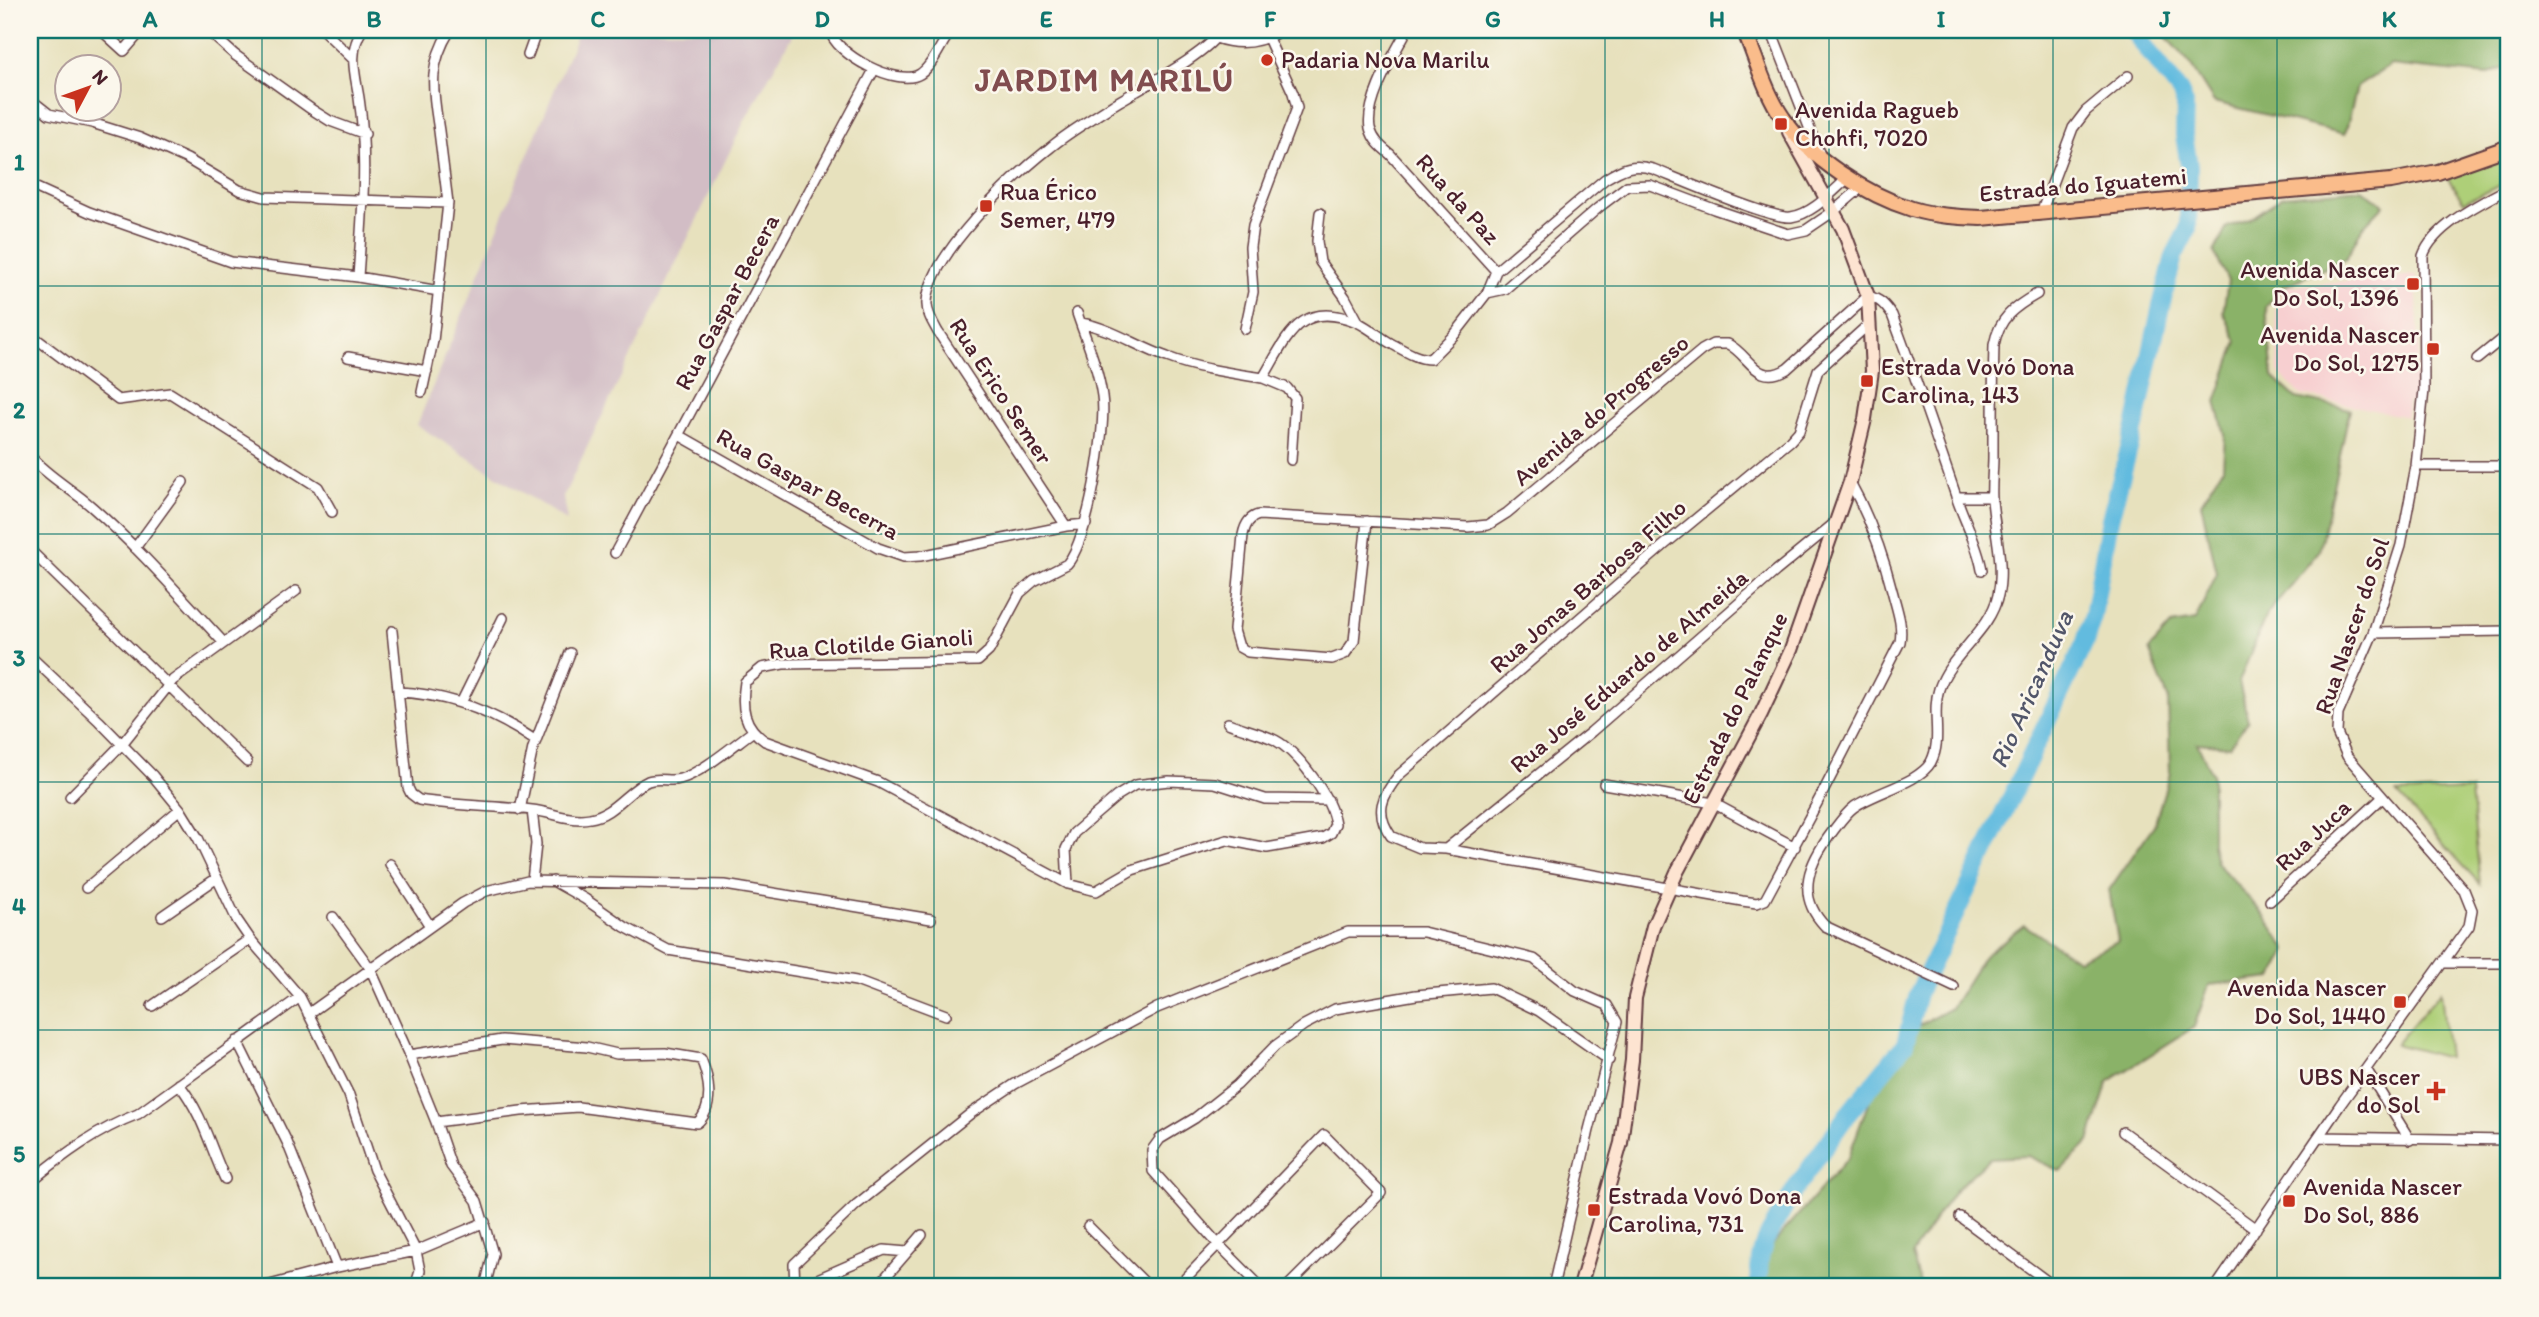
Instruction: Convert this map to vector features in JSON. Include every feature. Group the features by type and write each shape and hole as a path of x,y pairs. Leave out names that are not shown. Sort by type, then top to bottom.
{"main road":[{"name":"Estrada do Iguatemi","path":"1744,30 1781,116 1821,157 1849,178 1912,209 1948,216 1981,218 2412,178 2438,172 2509,147"}],"street":[{"path":"101,30 124,51 142,30"},
{"path":"207,30 234,55 311,109 330,121 365,134"},
{"path":"323,30 353,59"},
{"path":"358,277 365,134 353,46 362,30"},
{"path":"422,392 439,291 448,203 433,95 433,68 438,48 450,30"},
{"path":"528,55 537,30"},
{"path":"830,30 838,45 874,70 900,77 921,74 952,30"},
{"path":"1219,34 1230,43 1246,43 1268,38 1282,30"},
{"name":"Rua da Paz","path":"1407,30 1377,92 1370,123 1376,140 1496,271"},
{"path":"1771,30 1821,157"},
{"name":"Rua Erico Semer","path":"1066,526 938,332 926,304 929,290 939,267 960,237 1049,148 1219,34"},
{"path":"1245,329 1253,292 1250,247 1253,225 1297,108 1268,38"},
{"name":"Rua Gaspar Becera","path":"615,554 874,70"},
{"path":"2041,213 2073,128 2079,119 2128,76"},
{"path":"30,99 49,114 92,122 140,138 187,159 239,190 284,199 448,203"},
{"name":"Estrada do Palanque","path":"1580,1287 1621,1143 1632,1060 1635,998 1645,950 1668,890 1761,714 1791,650 1850,482 1870,394 1872,372 1868,296 1853,250 1781,116"},
{"path":"1263,378 1289,333 1302,321 1324,316 1359,323 1396,346 1426,359 1433,357 1487,293 1496,271 1605,178 1630,166 1653,169 1780,217 1798,216 1849,178"},
{"path":"30,185 89,212 231,262 358,277 439,291"},
{"path":"1487,293 1505,289 1606,201 1627,187 1650,185 1788,234 1806,230 1863,186"},
{"name":"Rua Nascer do Sol","path":"2216,1287 2366,1069 2444,963 2472,918 2472,904 2464,890 2347,756 2337,733 2342,701 2373,633 2401,545 2416,466 2424,390 2422,264 2426,249 2432,239 2449,225 2509,188"},
{"path":"1320,213 1317,241 1320,262 1345,296 1359,323"},
{"path":"1954,987 1825,926 1815,916 1808,876 1811,865 1826,840 1852,809 1883,791 1914,778 1927,768 1934,756 1937,737 1935,708 1940,686 1958,656 1986,622 1998,595 1992,497 1994,345 1997,329 2016,307 2037,294"},
{"path":"1868,296 1884,304 1892,315 1982,570"},
{"name":"Avenida do Progresso","path":"1367,522 1354,642 1345,654 1332,659 1248,652 1239,647 1234,630 1243,535 1249,520 1259,515 1468,527 1488,525 1507,513 1702,350 1713,344 1728,344 1759,372 1778,374 1787,369 1868,296"},
{"path":"1077,313 1100,386 1104,413 1086,524"},
{"path":"1081,323 1097,326 1168,358 1202,368 1263,378 1287,388 1295,398 1291,460"},
{"name":"Rua Jonas Barbosa Filho","path":"1795,847 1769,895 1762,902 1742,901 1446,849 1420,848 1391,836 1381,817 1386,792 1399,775 1663,546 1790,441 1799,431 1818,370 1869,324"},
{"path":"2477,359 2509,333"},
{"path":"30,334 118,400 170,393 318,486 332,512"},
{"path":"348,357 427,371"},
{"name":"Rua Gaspar Becerra","path":"679,435 892,555 920,556 1086,524"},
{"path":"30,456 43,471 90,506 135,548 224,643"},
{"path":"2416,466 2509,466"},
{"path":"135,548 183,482"},
{"path":"1604,784 1713,803 1795,847 1898,649 1901,634 1876,534 1850,482"},
{"path":"1956,497 1992,497"},
{"name":"Rua José Eduardo de Almeida","path":"1446,849 1591,732 1837,521"},
{"name":"Rua Clotilde Gianoli","path":"752,732 743,713 745,682 762,668 783,664 982,659 1020,593 1034,581 1067,564 1086,524"},
{"path":"30,550 247,762"},
{"path":"70,797 122,744 173,680 296,592"},
{"path":"461,703 503,618"},
{"path":"392,631 408,788 414,798 532,810 577,819 597,817 647,782 689,776 752,732 765,741 878,782 1068,884 1096,891 1132,870 1227,840 1267,848 1323,838 1335,828 1328,800 1288,749 1275,740 1228,723"},
{"path":"2373,633 2509,631"},
{"path":"520,810 536,741 570,653"},
{"path":"30,656 122,744 180,809 198,838 237,919 250,939 300,997 349,1096 374,1170 416,1251 420,1271 415,1287"},
{"path":"398,692 426,693 461,703 513,725 536,741"},
{"path":"1068,884 1066,849 1074,833 1117,796 1135,785 1169,781 1215,783 1265,799 1328,800"},
{"name":"Rua Juca","path":"2270,901 2382,798"},
{"path":"86,888 180,809"},
{"path":"532,810 536,844 532,881"},
{"path":"390,864 430,926"},
{"path":"162,916 217,878"},
{"path":"551,880 585,899 625,928 668,950 856,981 946,1015"},
{"path":"308,1014 463,903 486,891 532,881 725,885 931,919"},
{"path":"333,917 370,968 409,1055 451,1166 477,1201 493,1254 485,1287"},
{"path":"907,1252 884,1250 797,1287 794,1264 856,1205 970,1114 1015,1084 1157,1008 1348,932 1423,932 1534,959 1575,991 1608,1005 1617,1022 1553,1287"},
{"path":"152,1006 250,939"},
{"path":"2444,963 2509,963"},
{"path":"1261,1287 1218,1244 1153,1171 1152,1150 1160,1139 1195,1118 1237,1084 1275,1046 1304,1026 1335,1009 1416,995 1491,988 1539,1011 1609,1060"},
{"path":"30,1182 90,1138 138,1114 300,997"},
{"path":"409,1055 502,1040 587,1046 617,1054 666,1053 701,1059 707,1074 708,1100 705,1116 697,1123 578,1107 436,1122"},
{"path":"237,1041 287,1142 337,1267"},
{"path":"2366,1069 2410,1140"},
{"path":"179,1084 195,1105 205,1125 210,1145 225,1179"},
{"path":"2123,1132 2256,1229"},
{"path":"1177,1287 1324,1135 1381,1193 1287,1287"},
{"path":"2319,1137 2509,1140"},
{"path":"1960,1217 2056,1287"},
{"path":"266,1286 337,1267 416,1251 485,1222"},
{"path":"1088,1226 1149,1287"},
{"path":"877,1287 922,1235"}],"shaded area":[{"path":"579,30 795,30 745,120 563,497 567,521 417,425"},
{"path":"2416,275 2419,347 2414,402 2407,403 2407,417 2301,395 2278,373 2276,310 2282,291 2288,286"}],"green space":[{"path":"2160,30 2509,30 2509,66 2487,75 2391,65 2357,87 2345,134 2214,102 2190,64"},
{"path":"2509,153 2509,181 2464,202 2444,173"},
{"path":"2362,189 2384,205 2362,228 2346,259 2282,287 2266,307 2273,377 2296,398 2350,409 2319,551 2266,615 2239,682 2248,721 2229,746 2197,743 2212,774 2212,844 2216,862 2264,915 2287,950 2273,978 2209,985 2194,1027 2108,1082 2089,1142 2060,1171 2028,1156 1990,1158 1954,1191 1912,1254 1921,1287 1751,1287 1765,1253 1848,1158 1872,1093 1912,1029 1951,1008 1984,956 2024,925 2078,960 2118,941 2109,890 2154,825 2170,773 2168,698 2149,650 2171,625 2195,621 2217,573 2201,503 2223,468 2225,434 2216,402 2237,341 2223,312 2228,281 2214,252 2227,227 2250,219 2283,196"},
{"path":"2471,790 2480,884 2397,793"},
{"path":"2441,991 2448,1058 2396,1044"}],"waterway":[{"name":"Rio Aricanduva","path":"1758,1287 1760,1258 1765,1241 1795,1189 1847,1115 1905,1044 1918,993 2085,642 2093,616 2110,519 2136,423 2161,306 2174,256 2188,229 2189,166 2184,135 2185,104 2180,92 2132,30"}],"place":[{"name":"Padaria Nova Marilu","path":"1267,60"},
{"name":"Avenida Ragueb Chohfi, 7020","path":"1781,124"},
{"name":"Rua Érico Semer, 479","path":"986,206"},
{"name":"Avenida Nascer Do Sol, 1396","path":"2413,284"},
{"name":"Avenida Nascer Do Sol, 1275","path":"2433,349"},
{"name":"Estrada Vovó Dona Carolina, 143","path":"1867,381"},
{"name":"Avenida Nascer Do Sol, 1440","path":"2400,1002"},
{"name":"UBS Nascer do Sol","path":"2436,1091"},
{"name":"Avenida Nascer Do Sol, 886","path":"2289,1201"},
{"name":"Estrada Vovó Dona Carolina, 731","path":"1594,1210"}],"district":[{"name":"JARDIM MARILÚ","path":"1105,80"}]}
